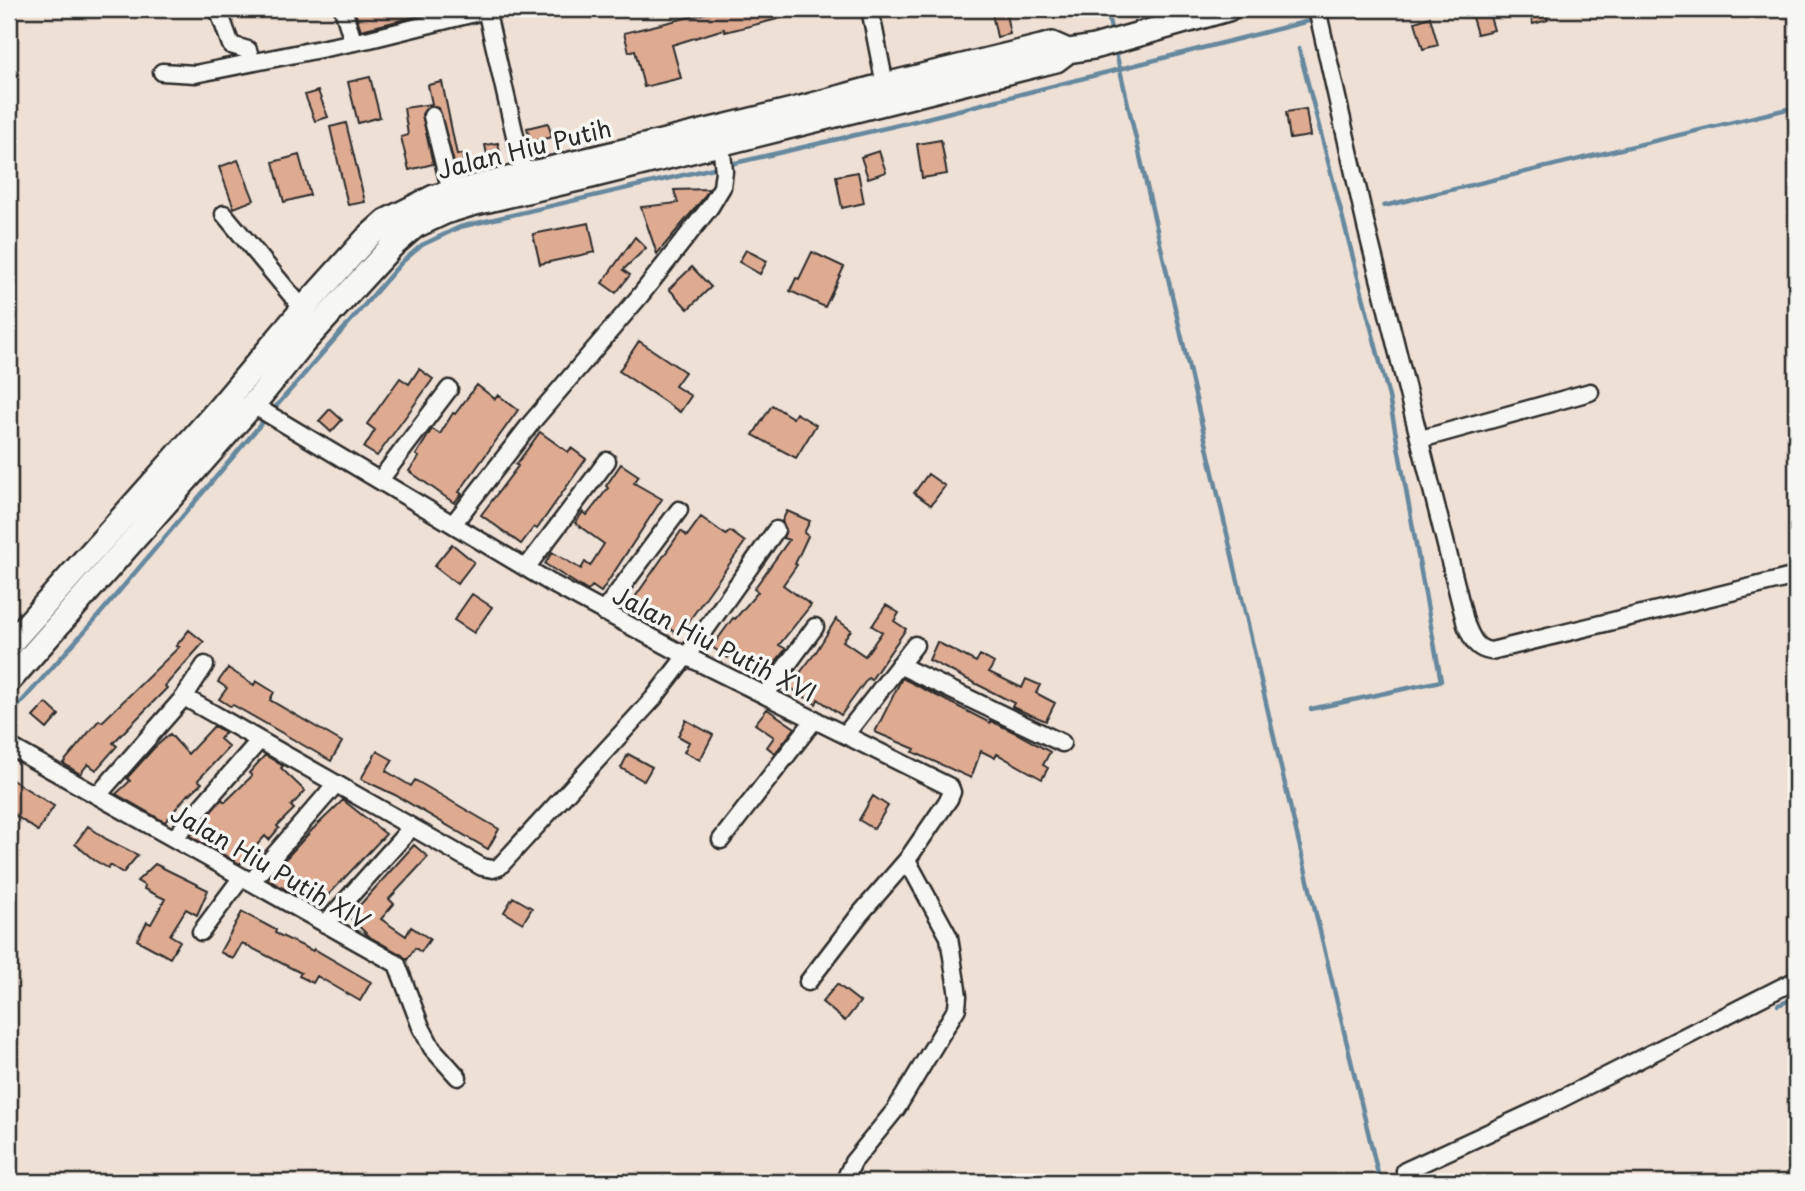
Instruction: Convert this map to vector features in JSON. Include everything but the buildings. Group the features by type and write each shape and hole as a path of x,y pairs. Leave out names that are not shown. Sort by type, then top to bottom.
{"street":[{"path":"218,9 231,45 248,50 252,62"},
{"path":"343,9 353,41"},
{"path":"162,72 195,74 488,9 524,175"},
{"path":"870,9 885,85"},
{"name":"Jalan Hiu Putih","path":"9,645 210,419 299,326 376,229 411,206 451,192 524,175 616,162 885,85 1052,44 1068,51 1098,46 1228,9"},
{"path":"1317,9 1366,226 1466,625 1475,644 1491,651 1796,576"},
{"path":"224,214 299,326 415,226 471,204 616,162 721,144 1050,62 1068,51"},
{"path":"432,116 451,192"},
{"path":"453,524 532,422 639,297 710,207 722,187 724,171 721,144"},
{"name":"Jalan Hiu Putih","path":"9,681 253,405 299,326"},
{"path":"380,480 449,389"},
{"path":"1421,439 1590,392"},
{"name":"Jalan Hiu Putih XVI","path":"253,405 603,612 950,787 952,792 949,799 907,860 861,913 808,982"},
{"path":"526,568 607,461"},
{"path":"603,612 679,510"},
{"path":"184,697 411,828 482,867 493,869 499,867 653,699 776,530"},
{"path":"765,695 815,627"},
{"path":"845,735 915,645"},
{"path":"98,795 184,697 205,665"},
{"path":"900,665 1062,743"},
{"path":"722,840 815,719"},
{"path":"175,837 259,741"},
{"name":"Jalan Hiu Putih XIV","path":"9,746 397,964 432,1048 458,1077"},
{"path":"201,932 335,785"},
{"path":"325,924 411,828"},
{"path":"844,1182 853,1162 896,1109 957,1008 958,996 949,937 907,860"},
{"path":"1408,1182 1405,1171 1557,1101 1796,980"}],"waterway":[{"path":"1106,9 1113,36"},
{"path":"1329,16 1357,9"},
{"path":"272,411 402,262 422,245 460,227 907,123 1313,20"},
{"path":"1115,48 1282,772 1380,1182"},
{"path":"1299,49 1389,397 1441,681 1311,709"},
{"path":"1384,206 1796,107"},
{"path":"9,716 99,615 266,418"},
{"path":"1778,1005 1796,998"}]}
